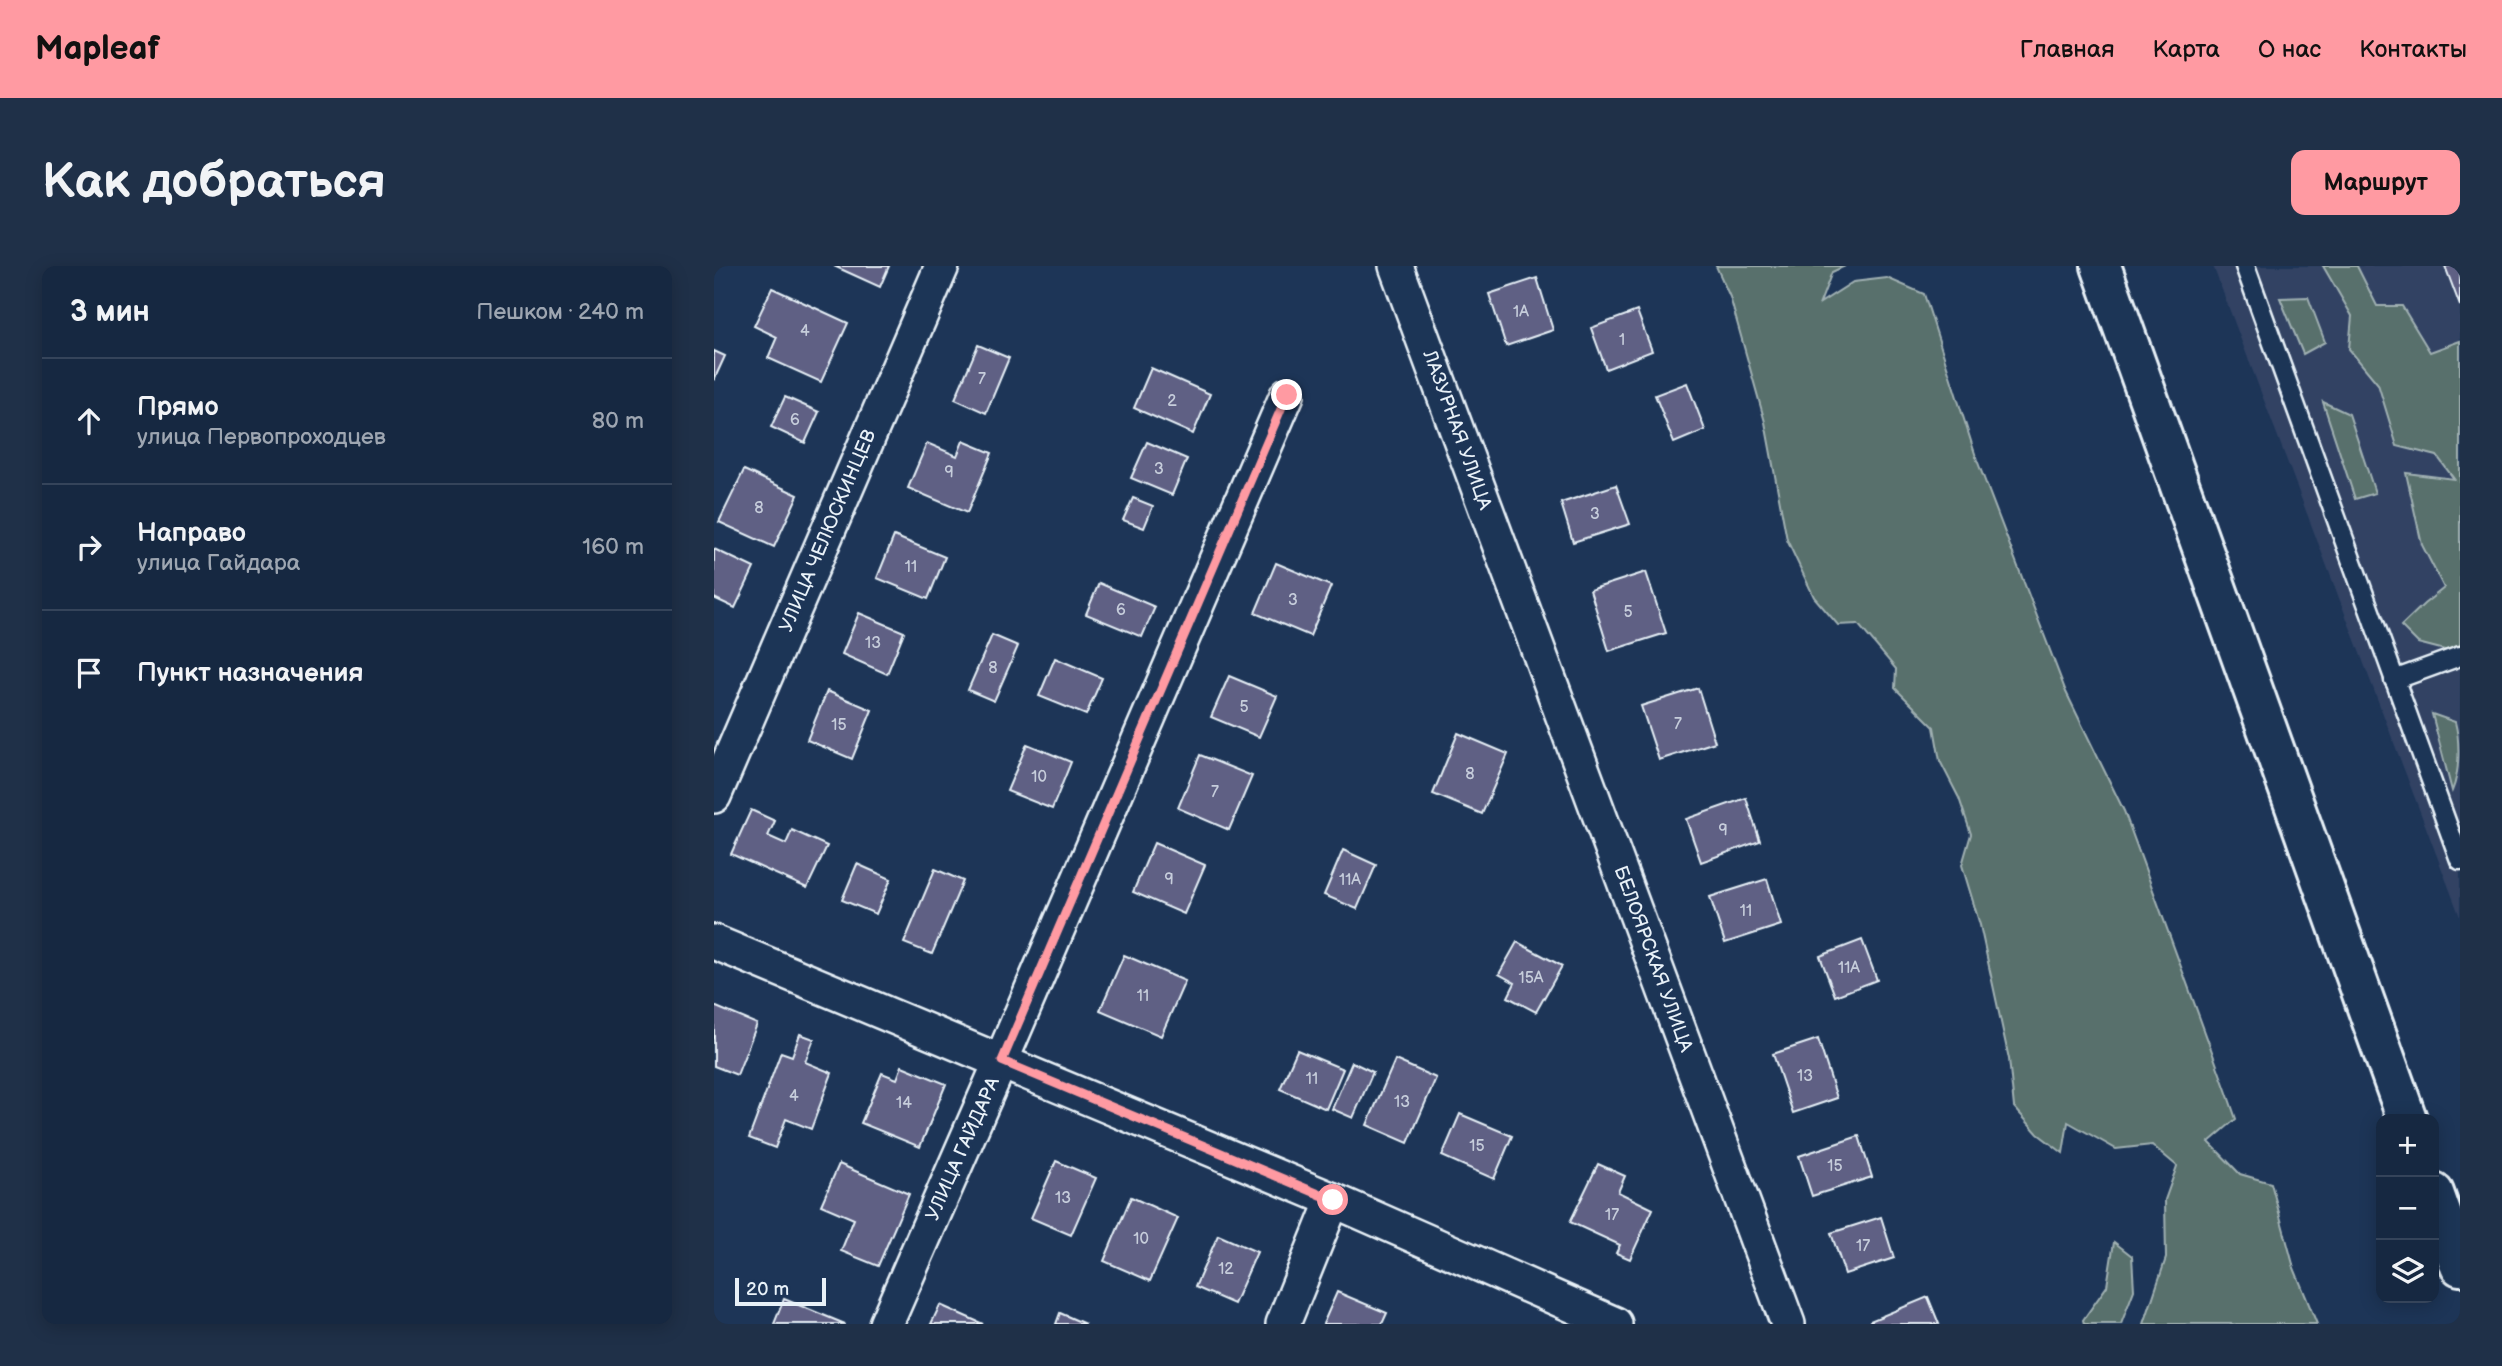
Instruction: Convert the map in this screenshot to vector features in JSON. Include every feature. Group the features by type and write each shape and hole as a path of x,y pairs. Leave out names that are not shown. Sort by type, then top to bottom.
{"street":[{"name":"УЛИЦА ЧЕЛЮСКИНЦЕВ","path":"714,796 942,266"},
{"name":"ЛАЗУРНАЯ УЛИЦА","path":"1396,266 1518,594"},
{"path":"2101,266 2405,1114"},
{"name":"УЛИЦА ГАЙДАРА","path":"886,1324 1002,1061 1287,395"},
{"name":"БЕЛОЯРСКАЯ УЛИЦА","path":"1518,594 1788,1324"},
{"path":"714,942 1333,1200 1615,1324"},
{"path":"1283,1324 1333,1200"},
{"path":"2439,1207 2460,1266"}],"lane":[{"path":"2245,266 2460,860"},
{"path":"2394,680 2460,656"}],"shaded area":[{"path":"2213,266 2460,266 2460,917"}],"green space":[{"path":"1716,266 1845,266 1832,272 1820,303 1853,282 1887,278 1924,294 1977,460 2066,692 2124,811 2236,1119 2209,1142 2240,1174 2271,1183 2294,1268 2317,1324 2144,1324 2166,1258 2165,1200 2177,1166 2152,1145 2116,1149 2068,1122 2063,1153 2038,1134 2014,1107 2009,1059 1980,925 1962,865 1971,834 1959,798 1940,761 1934,727 1895,688 1896,669 1858,624 1838,625 1814,597 1787,540 1765,422 1730,297"},
{"path":"2323,266 2357,266 2377,306 2402,306 2430,352 2460,341 2460,654 2418,643 2401,626 2444,588 2422,545 2406,473 2454,479 2437,456 2397,446 2378,384 2349,349 2352,316"},
{"path":"2308,297 2325,342 2303,354 2280,298"},
{"path":"2323,402 2349,414 2375,493 2355,499"},
{"path":"2432,714 2455,722 2458,756 2457,775 2452,791"},
{"path":"2114,1242 2132,1256 2134,1290 2121,1324 2084,1324 2083,1320 2107,1286"}],"building":[{"path":"834,266 889,266 880,287"},
{"path":"2445,266 2460,266 2460,306"},
{"path":"1537,278 1553,330 1506,346 1489,294"},
{"path":"772,288 848,323 821,382 768,358 777,337 754,326"},
{"path":"1637,311 1652,351 1606,369 1591,328"},
{"path":"978,345 1009,358 986,413 955,399"},
{"path":"714,351 725,356 714,380"},
{"path":"1151,368 1210,394 1193,434 1134,408"},
{"path":"1687,383 1705,430 1674,443 1655,395"},
{"path":"785,397 819,412 805,443 771,427"},
{"path":"963,441 992,453 967,513 908,488 927,443 957,456"},
{"path":"1147,442 1187,459 1172,495 1131,478"},
{"path":"744,470 798,495 774,547 719,522"},
{"path":"1616,485 1630,524 1573,542 1561,503"},
{"path":"1133,498 1153,506 1144,528 1123,520"},
{"path":"894,536 945,557 928,599 877,578"},
{"path":"714,549 754,568 735,608 714,598"},
{"path":"1276,563 1331,586 1310,636 1255,613"},
{"path":"1646,572 1666,633 1609,651 1590,590"},
{"path":"1099,583 1155,607 1142,637 1086,614"},
{"path":"859,613 904,632 887,674 842,654"},
{"path":"992,635 1018,646 994,701 968,690"},
{"path":"1055,658 1102,678 1086,715 1039,696"},
{"path":"1229,676 1277,696 1259,737 1211,717"},
{"path":"1698,688 1715,742 1659,760 1641,706"},
{"path":"827,691 872,710 852,759 807,740"},
{"path":"1458,733 1508,754 1482,814 1433,794"},
{"path":"1027,744 1071,762 1052,809 1007,791"},
{"path":"1200,755 1252,776 1229,830 1178,808"},
{"path":"1746,798 1760,841 1701,862 1686,819"},
{"path":"751,810 775,821 768,836 786,844 792,830 827,846 807,888 731,854"},
{"path":"1154,843 1205,865 1184,914 1133,892"},
{"path":"1343,850 1376,865 1357,909 1324,895"},
{"path":"857,864 891,879 876,914 842,900"},
{"path":"935,869 963,881 932,954 904,943"},
{"path":"1767,879 1781,925 1725,943 1710,897"},
{"path":"1862,940 1877,980 1835,996 1820,956"},
{"path":"1517,942 1562,966 1536,1012 1508,997 1515,983 1499,974"},
{"path":"1124,955 1185,981 1161,1036 1100,1010"},
{"path":"714,1006 757,1024 737,1075 714,1066"},
{"path":"800,1034 814,1039 805,1062 832,1073 811,1129 786,1119 775,1148 749,1138 781,1052 792,1056"},
{"path":"1818,1039 1837,1098 1793,1113 1773,1054"},
{"path":"1297,1050 1343,1069 1326,1109 1280,1089"},
{"path":"1395,1060 1436,1078 1408,1143 1367,1125"},
{"path":"1352,1062 1373,1072 1353,1118 1332,1109"},
{"path":"902,1066 946,1084 920,1147 861,1123 882,1073 897,1079"},
{"path":"1460,1114 1512,1136 1494,1179 1442,1156"},
{"path":"1859,1136 1872,1177 1812,1196 1799,1156"},
{"path":"1056,1161 1096,1178 1071,1235 1031,1218"},
{"path":"839,1164 909,1194 878,1266 841,1251 854,1219 821,1205"},
{"path":"1598,1164 1625,1176 1618,1192 1653,1209 1630,1259 1616,1253 1620,1245 1570,1222"},
{"path":"1131,1197 1178,1218 1150,1281 1104,1261"},
{"path":"1881,1217 1894,1258 1845,1274 1831,1233"},
{"path":"1218,1235 1257,1252 1234,1304 1195,1287"},
{"path":"1337,1292 1387,1313 1382,1324 1323,1324"},
{"path":"1928,1297 1939,1324 1871,1324 1870,1321"},
{"path":"784,1299 845,1324 774,1324"},
{"path":"940,1305 983,1324 931,1324"},
{"path":"1060,1313 1085,1324 1056,1324"}],"route":[{"path":"1287,395 1002,1061 1333,1200"}]}
